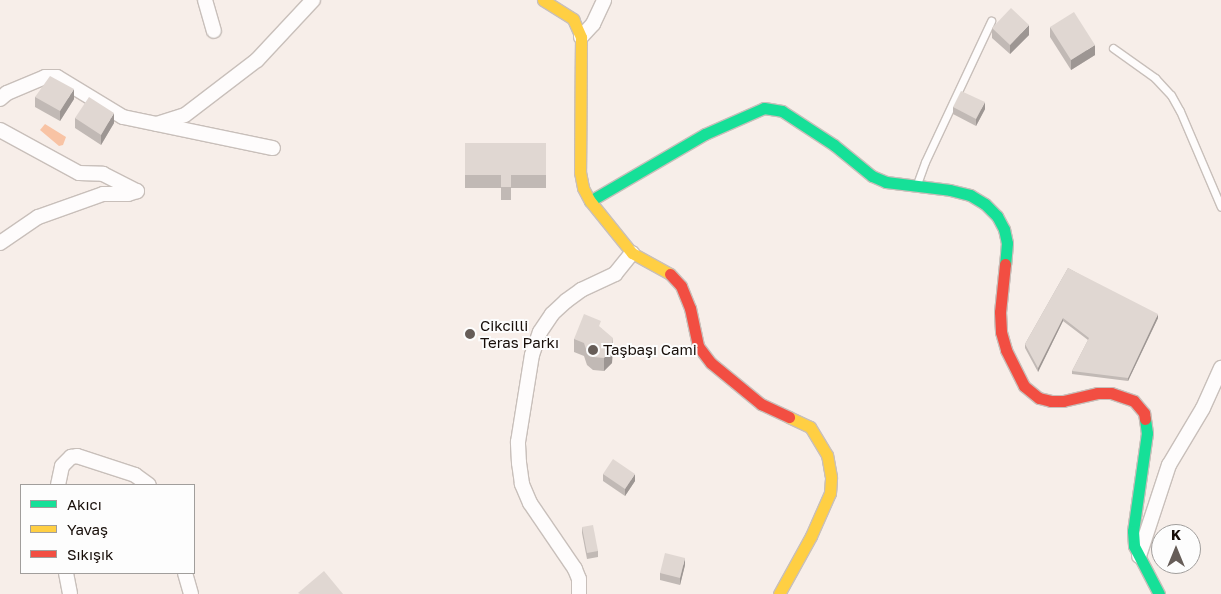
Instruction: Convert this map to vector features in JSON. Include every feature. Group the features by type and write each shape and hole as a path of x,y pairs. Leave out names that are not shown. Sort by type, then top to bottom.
{"street":[{"path":"205,0 214,31"},
{"path":"156,124 185,115 257,60 313,0"},
{"path":"543,0 573,19 581,37 580,172 583,188 590,201 632,253 674,276 681,286 690,308 698,346 711,363 761,404 810,427 827,455 831,477 830,493 811,536 779,594"},
{"path":"581,37 593,24 604,0"},
{"path":"0,99 7,93 45,77 57,77 123,117 273,148"},
{"path":"590,201 705,134 764,108 782,111 834,145 872,176 886,182 970,195 985,204 997,216 1004,229 1007,256 1000,306 1001,332 1006,350 1024,386 1039,398 1051,401 1111,393 1134,401 1144,413 1148,433 1133,531 1134,546 1159,594"},
{"path":"0,130 79,174 103,174 137,191 128,194 102,194 38,217 0,243"},
{"path":"579,594 579,579 575,569 540,520 522,484 519,463 521,422 532,355 540,332 552,314 566,301 581,290 615,274 632,253"},
{"path":"1140,556 1170,465 1203,408 1221,368"},
{"path":"58,484 62,466 71,457 77,456 135,475 148,484"},
{"path":"66,574 70,594"},
{"path":"185,574 190,594"}],"lane":[{"path":"916,187 925,162 991,21"},
{"path":"1113,48 1155,78 1171,95 1180,111 1221,207"}],"shaded area":[{"path":"45,124 66,137 63,145 59,146 40,130"}],"building":[{"path":"1011,8 1029,25 1010,45 992,28"},
{"path":"1074,12 1095,45 1071,60 1050,27"},
{"path":"50,76 74,89 60,111 35,97"},
{"path":"961,91 985,102 976,119 953,107"},
{"path":"89,97 114,113 101,135 75,118"},
{"path":"465,143 546,143 546,175 511,175 511,187 501,187 501,175 465,175"},
{"path":"1068,268 1158,314 1128,378 1072,371 1089,338 1063,318 1038,368 1025,344"},
{"path":"584,314 601,321 599,326 613,338 612,350 604,358 593,357 587,352 584,343 574,339"},
{"path":"613,459 635,474 625,489 603,474"},
{"path":"593,525 598,551 587,553 582,527"},
{"path":"665,553 685,558 680,578 660,573"},
{"path":"324,571 343,594 298,593"}],"traffic: fast":[{"path":"590,201 705,134 764,108 782,111 834,145 872,176 886,182 950,190 970,195 985,204 997,216 1004,229 1007,243 1005,264"},
{"path":"1145,419 1147,433 1133,531 1134,546 1159,594"}],"traffic: slow":[{"path":"543,0 573,19 581,37 580,172 583,188 590,201 632,253 670,274"},
{"path":"779,594 811,536 830,493 831,477 827,455 810,427 789,417"}],"traffic: jam":[{"path":"1005,264 1000,312 1001,332 1006,350 1024,386 1039,398 1051,401 1063,401 1097,393 1111,393 1134,401 1144,413 1145,419"},
{"path":"670,274 681,286 690,308 698,346 711,363 761,404 789,417"}],"place":[{"name":"Cikcilli Teras Parkı","path":"470,334"},
{"name":"Taşbaşı Cami","path":"593,350"}]}
